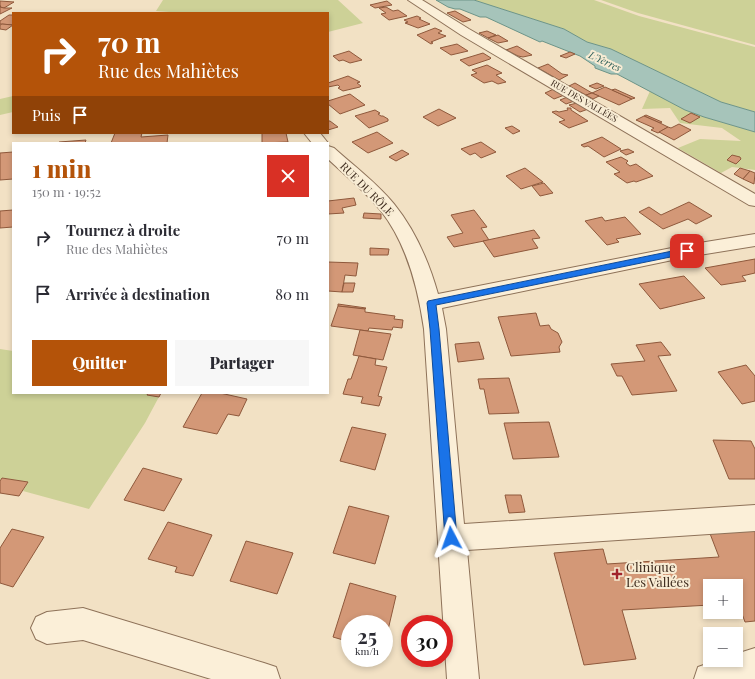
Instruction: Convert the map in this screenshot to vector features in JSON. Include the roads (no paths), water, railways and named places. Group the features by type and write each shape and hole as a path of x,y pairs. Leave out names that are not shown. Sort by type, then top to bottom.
{"street":[{"name":"RUE DES VALLÉES","path":"414,0 465,32 755,201"},
{"path":"313,134 319,142"},
{"name":"RUE DU RÔLE","path":"329,152 382,202 398,222 412,249 431,303 435,329 463,679"},
{"path":"431,303 687,251 755,240"},
{"path":"451,538 755,518"},
{"path":"47,628 83,624 264,679"},
{"path":"710,679 755,664"}],"water":[{"name":"L'Yerres","path":"436,0 474,0 564,29 587,42 611,49 721,102 755,112 755,132 685,110 617,74 611,74 595,68 595,66 580,56 542,41 540,42 486,17 480,17 460,9 448,7"}],"place":[{"name":"Clinique Les Vallées","path":"617,574"}]}
